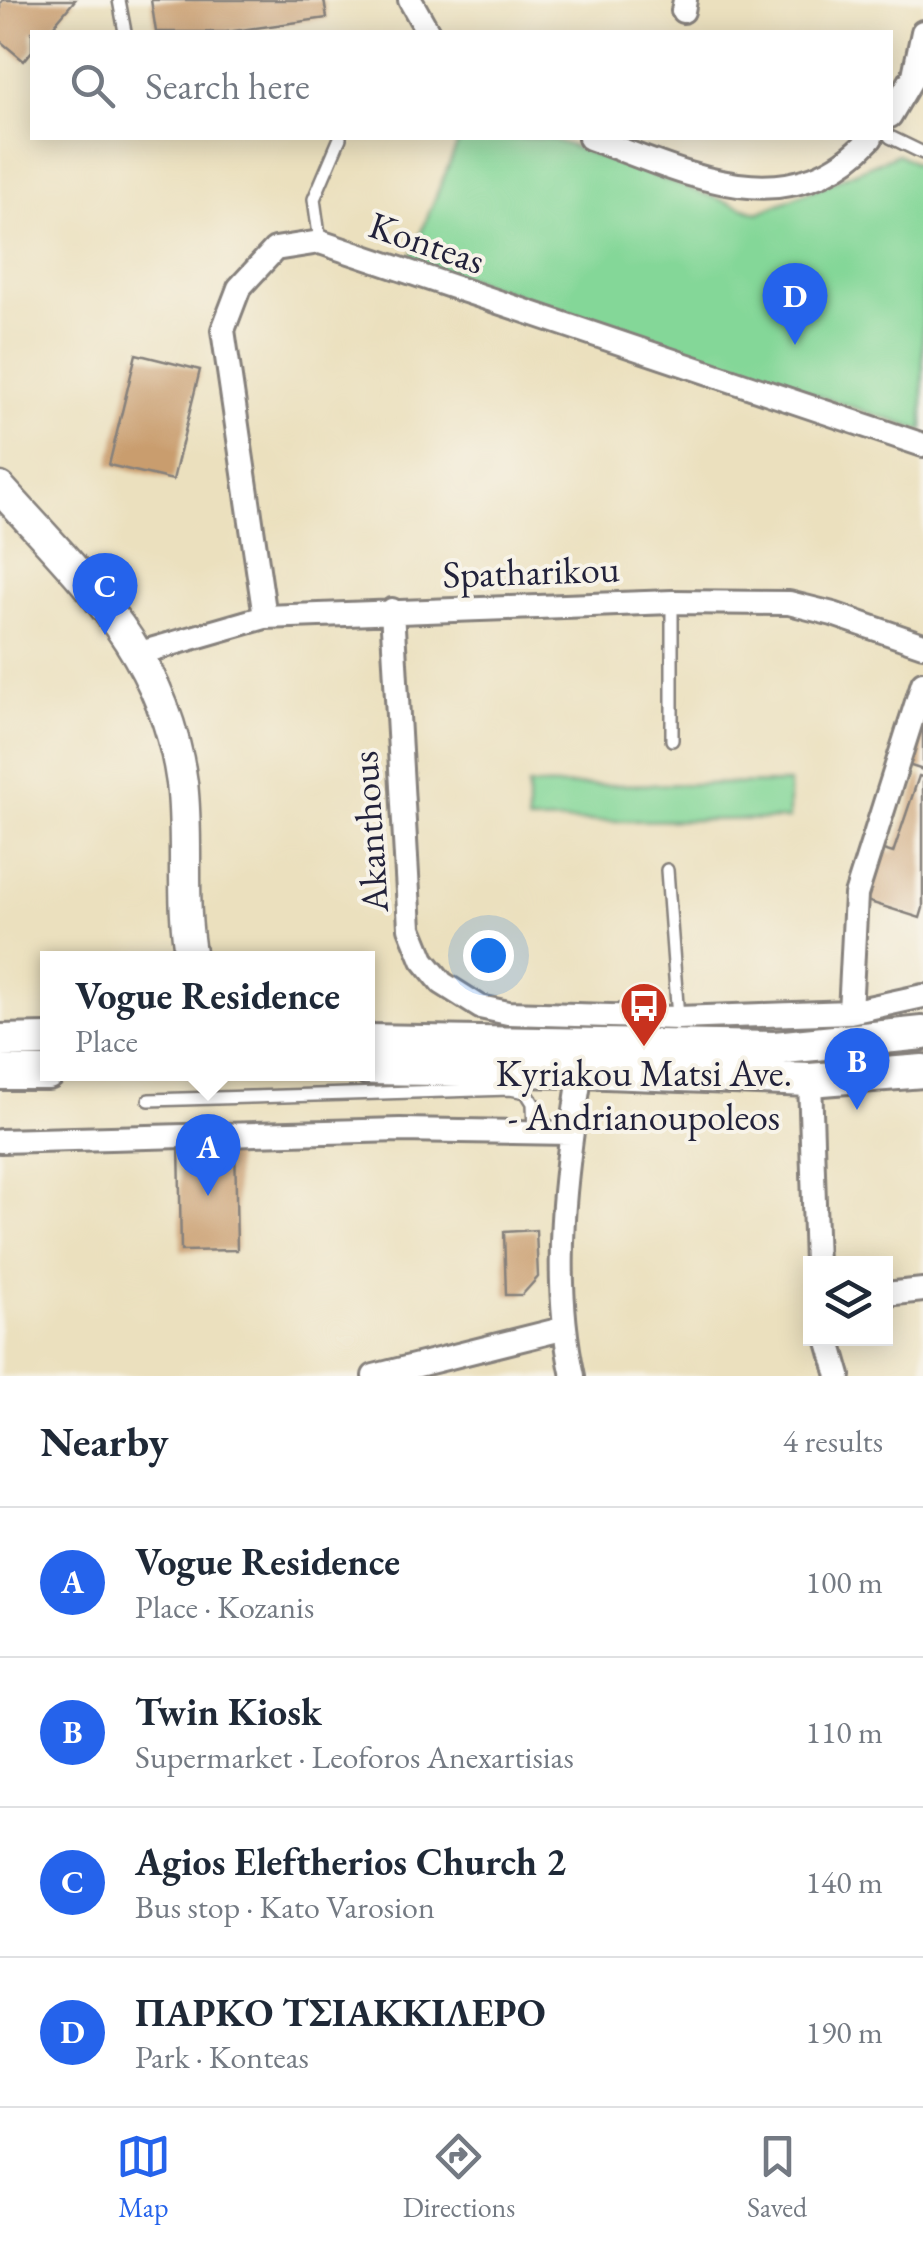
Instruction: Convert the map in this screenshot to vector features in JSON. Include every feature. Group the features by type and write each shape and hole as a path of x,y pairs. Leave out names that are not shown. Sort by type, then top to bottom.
{"main road":[{"path":"375,1042 774,1048 923,1033"},
{"path":"0,1041 40,1040"},
{"path":"375,1068 581,1070 810,1080 923,1070"},
{"path":"0,1074 40,1073"}],"street":[{"path":"410,0 427,30"},
{"path":"893,111 914,75 923,32"},
{"path":"596,140 712,182 766,190 797,183 830,169 869,140"},
{"name":"Konteas","path":"265,617 223,330 239,288 275,249 320,242 923,445"},
{"path":"0,488 101,600 140,653 167,716 177,751 184,818 189,951"},
{"name":"Spatharikou","path":"140,653 265,617 672,602 790,604 834,614 923,646"},
{"name":"Akanthous","path":"392,610 408,912 423,960 453,992 480,1007 524,1015 678,1018 850,1012 923,996"},
{"path":"850,1012 856,895 923,682"},
{"path":"179,951 185,926"},
{"path":"572,1376 562,1329 565,1197 581,1070"},
{"path":"810,1080 816,1256"},
{"path":"0,1141 400,1130 571,1134"},
{"path":"893,1293 923,1290"},
{"path":"374,1376 562,1329"},
{"path":"830,1346 838,1376"}],"lane":[{"path":"119,0 124,30"},
{"path":"893,138 923,153"},
{"path":"320,242 314,199 339,140"},
{"path":"672,602 672,740"},
{"path":"667,870 678,1018"},
{"path":"149,1100 510,1089 526,1092 534,1103 534,1133"}],"green space":[{"path":"459,140 554,140 758,213 898,154 923,168 923,431 410,259"},
{"path":"789,783 789,819 528,822 528,786"}],"building":[{"path":"3,0 75,0 50,30 30,30 30,54 24,61 0,41"},
{"path":"151,0 324,0 327,18 240,30 156,30"},
{"path":"136,354 200,370 173,480 109,465"},
{"path":"923,711 923,770 899,762"},
{"path":"919,776 923,777 920,918 860,899 877,848 893,853"},
{"path":"235,1140 237,1250 181,1251 179,1141"},
{"path":"536,1230 538,1277 522,1295 506,1295 504,1232"}],"place":[{"name":"ΠΑΡΚΟ ΤΣΙΑΚΚΙΛΕΡΟ","path":"795,345"},
{"name":"Agios Eleftherios Church 2","path":"105,635"},
{"name":"Kyriakou Matsi Ave. - Andrianoupoleos","path":"644,1048"},
{"name":"Twin Kiosk","path":"857,1110"},
{"name":"Vogue Residence","path":"208,1196"}]}
